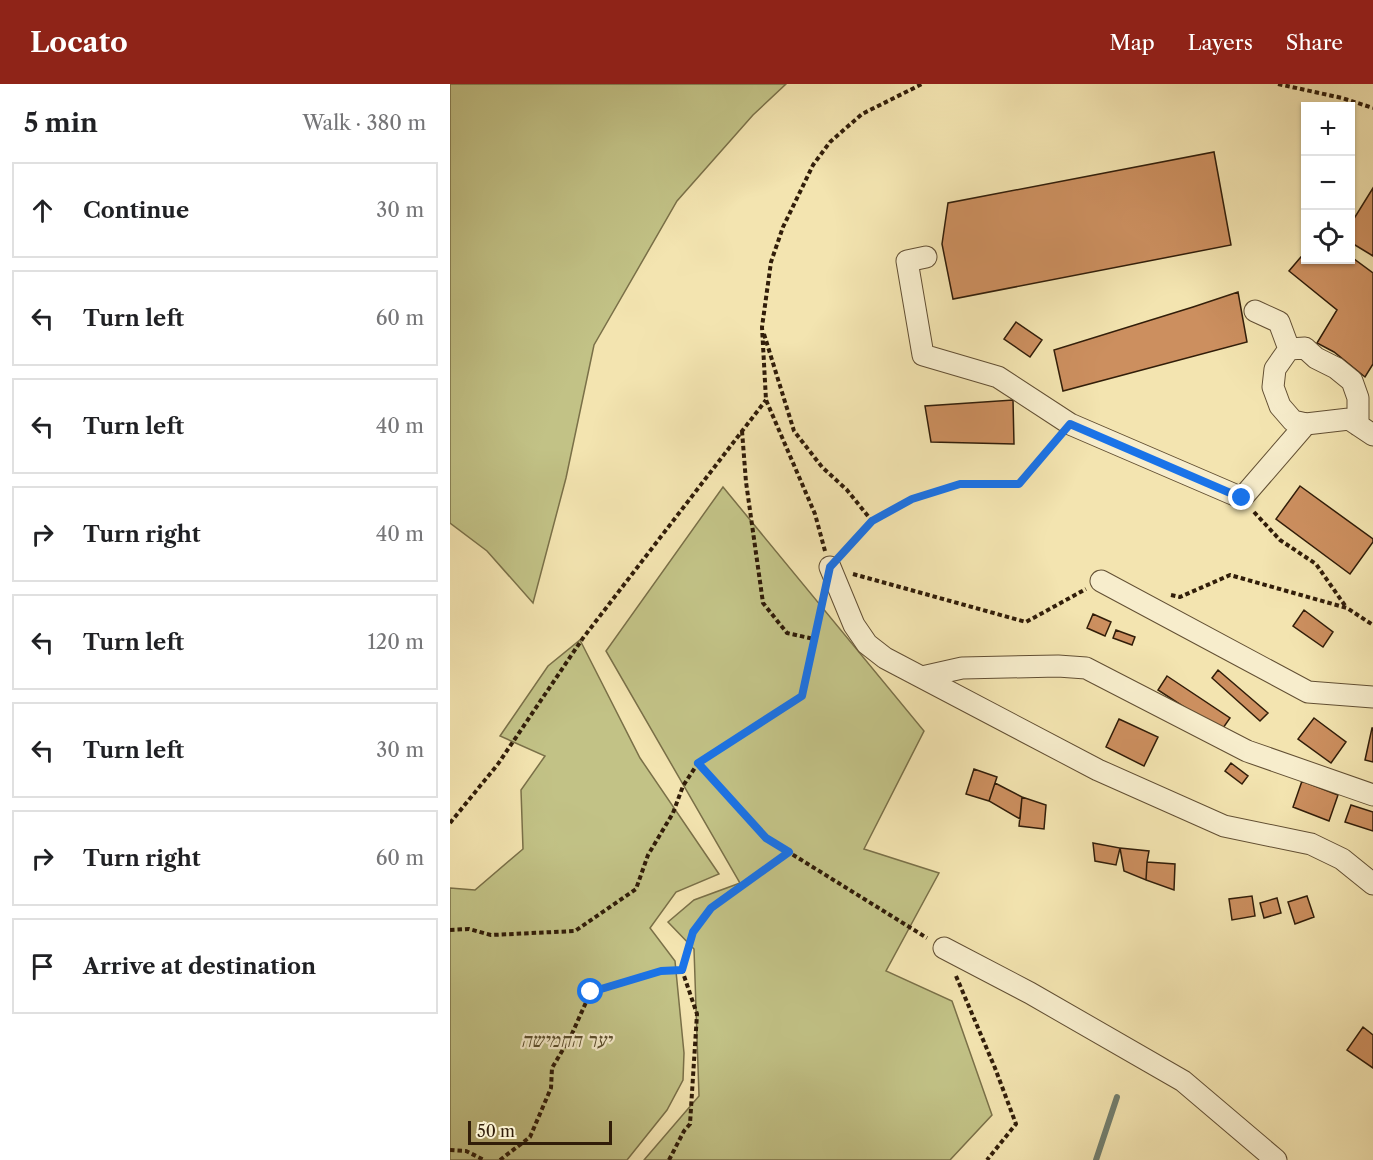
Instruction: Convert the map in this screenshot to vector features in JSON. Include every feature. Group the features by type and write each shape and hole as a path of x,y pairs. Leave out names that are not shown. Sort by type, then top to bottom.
{"street":[{"path":"926,257 908,261 923,355 998,377 1070,424 1242,498 1306,424"},
{"path":"1256,311 1279,322 1289,349"},
{"path":"1289,349 1305,348 1316,358 1336,368 1352,381 1365,430"},
{"path":"1289,349 1275,369 1273,387 1280,406 1293,421 1306,424 1349,419 1365,430"},
{"path":"1365,430 1373,402"},
{"path":"830,567 854,625 867,644 885,658 1098,770 1224,826 1311,844 1342,859 1373,884"},
{"path":"1101,581 1308,693 1373,697"},
{"path":"922,677 962,668 1058,666 1086,668 1247,751 1373,795"},
{"path":"944,948 1030,993 1183,1081 1276,1160"}],"path":[{"path":"830,567 815,514 766,400 762,327 771,262 783,227 813,165 830,142 862,114 922,84"},
{"path":"1278,84 1373,108"},
{"path":"762,327 794,431 822,467 847,490 872,521"},
{"path":"450,823 498,764 583,638 766,400"},
{"path":"830,567 872,521 912,499 960,484 1019,484 1070,424"},
{"path":"742,430 746,482 763,603 787,633 814,639"},
{"path":"1242,498 1280,540 1316,564 1347,608"},
{"path":"830,567 1026,622 1101,581"},
{"path":"1169,595 1180,597 1230,575 1347,608 1373,625"},
{"path":"450,930 469,929 491,934 575,931 636,890 648,855 673,813 683,786 698,763 802,696 823,598"},
{"path":"698,763 766,838 944,948 1016,1124 987,1160"},
{"path":"669,1160 690,1124 697,1014 682,970 693,932 711,908 789,852"},
{"path":"501,1160 530,1137 551,1088 552,1068 571,1036 591,992 661,971 682,970"},
{"path":"450,1150 466,1151 484,1160"}],"green space":[{"path":"450,84 786,84 753,115 677,201 594,345 566,478 533,603 487,551 450,523"},
{"path":"723,487 924,731 864,849 939,873 886,971 952,1001 992,1115 950,1160 644,1160 699,1096 694,949 668,922 694,900 740,883 606,651"},
{"name":"יער החמישה","path":"580,640 640,758 719,874 676,892 650,928 675,961 684,1053 683,1080 667,1110 627,1160 450,1160 450,888 475,890 523,849 521,790 545,756 500,736 548,666"}],"building":[{"path":"1214,152 1231,245 953,299 942,244 948,203"},
{"path":"1373,188 1373,256 1355,245 1355,217"},
{"path":"1301,257 1301,264 1355,264 1355,260 1373,273 1373,364 1365,377 1334,352 1317,343 1337,310 1289,271"},
{"path":"1238,292 1247,342 1063,391 1054,350"},
{"path":"1016,322 1042,340 1030,357 1004,339"},
{"path":"1013,400 1014,444 931,442 925,406"},
{"path":"1300,486 1373,539 1350,574 1276,519"},
{"path":"1304,610 1333,632 1323,647 1293,626"},
{"path":"1093,614 1111,622 1105,636 1087,628"},
{"path":"1116,630 1135,637 1132,645 1113,638"},
{"path":"1218,670 1268,713 1260,721 1212,678"},
{"path":"1167,676 1230,718 1221,731 1158,690"},
{"path":"1314,718 1346,742 1331,763 1298,739"},
{"path":"1119,719 1158,737 1144,766 1106,747"},
{"path":"1373,728 1373,762 1365,760"},
{"path":"1231,763 1248,776 1242,784 1225,771"},
{"path":"974,769 997,777 989,801 966,794"},
{"path":"1302,781 1338,795 1329,821 1293,807"},
{"path":"995,783 1022,797 1020,819 989,801"},
{"path":"1022,797 1046,805 1044,829 1019,826"},
{"path":"1351,805 1373,812 1373,831 1345,822"},
{"path":"1093,843 1120,848 1116,865 1095,861"},
{"path":"1120,848 1149,851 1146,880 1124,871"},
{"path":"1147,862 1175,864 1174,890 1146,880"},
{"path":"1252,896 1255,916 1232,920 1229,899"},
{"path":"1307,896 1314,917 1295,924 1288,902"},
{"path":"1277,898 1281,913 1264,918 1260,903"},
{"path":"1363,1027 1373,1035 1373,1068 1347,1050"}],"waterway":[{"path":"1096,1160 1117,1097"}],"route":[{"path":"591,992 661,971 682,970 693,932 711,908 789,852 766,838 698,763 802,696 830,567 872,521 912,499 960,484 1019,484 1070,424 1242,498"}]}
